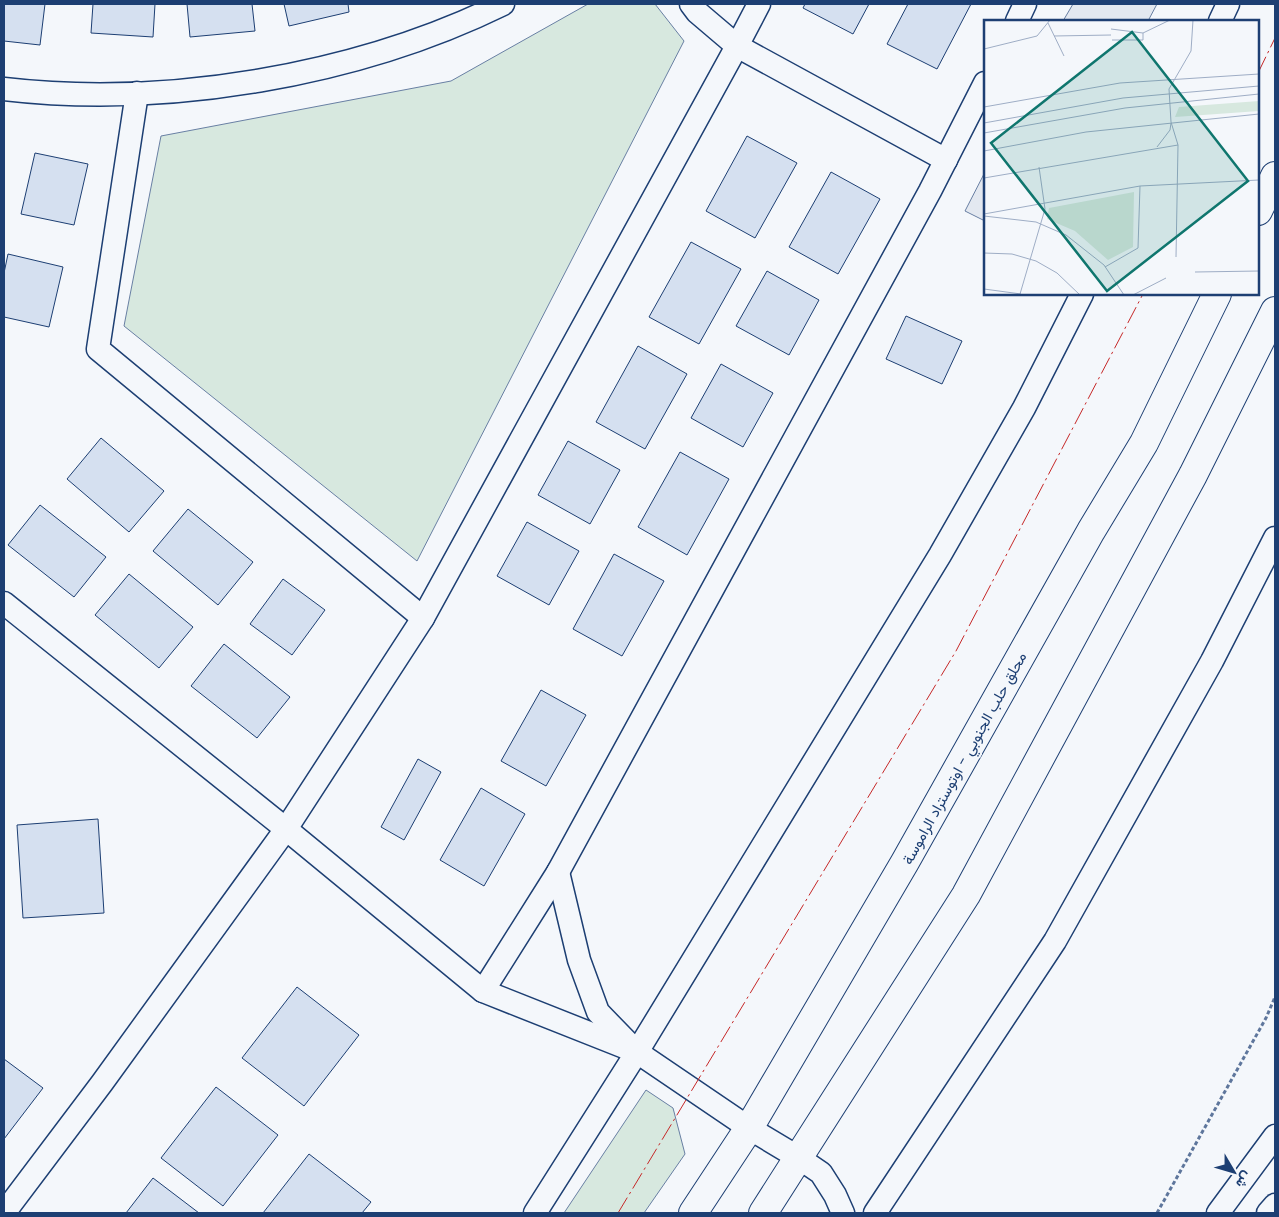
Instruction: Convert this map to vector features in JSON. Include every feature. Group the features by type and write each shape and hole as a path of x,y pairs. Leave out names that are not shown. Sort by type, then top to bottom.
{"highway":[{"path":"1259,209 1275,176"},
{"name":"محلق حلب الجنوبي - اوتوستراد الراموسة","path":"694,1213 749,1128 905,862 1081,549 1144,443 1217,295"},
{"path":"763,1213 966,895 1193,475 1275,311"}],"street":[{"path":"4,89 43,94 153,94 262,81 369,56 472,19 503,4"},
{"path":"691,4 697,12 737,46 946,160"},
{"path":"4,1213 102,1084 286,829 423,618 759,4"},
{"path":"1018,20 1026,4"},
{"path":"1220,20 1228,4"},
{"path":"483,991 558,872 946,160 984,85"},
{"path":"137,93 98,349 423,618"},
{"path":"535,1213 637,1052 940,555 1024,408 1081,295"},
{"path":"875,1213 1055,941 1212,661 1275,538"},
{"path":"4,603 286,829 483,991 637,1052"},
{"path":"558,872 579,960 598,1012 637,1052 749,1128 820,1173 835,1196 843,1213"},
{"path":"1218,1213 1275,1136"},
{"path":"1268,1213 1275,1205"}],"path":[{"path":"1157,1213 1266,1018 1275,998"}],"shaded area":[{"path":"588,4 655,4 684,41 417,561 124,326 161,136 451,81"},
{"path":"1073,4 1157,4 1149,20 1064,20"},
{"path":"984,174 984,220 965,211"},
{"path":"646,1090 673,1108 685,1154 644,1213 564,1213"}],"building":[{"path":"4,4 45,4 40,45 4,41"},
{"path":"93,4 155,4 153,37 91,33"},
{"path":"187,4 252,4 255,31 190,37"},
{"path":"284,4 348,4 349,12 289,26"},
{"path":"805,4 869,4 853,34 803,8"},
{"path":"908,4 971,4 937,69 887,44"},
{"path":"747,136 797,163 755,238 706,211"},
{"path":"35,153 88,164 74,225 21,214"},
{"path":"831,172 880,199 838,274 789,247"},
{"path":"691,242 741,269 699,344 649,317"},
{"path":"8,254 63,267 49,327 4,317 4,273"},
{"path":"767,271 819,300 789,355 736,326"},
{"path":"906,316 962,341 942,384 886,359"},
{"path":"638,346 687,374 645,449 596,422"},
{"path":"721,364 773,393 743,447 691,418"},
{"path":"101,438 164,491 129,532 67,479"},
{"path":"568,441 620,470 590,524 538,495"},
{"path":"680,452 729,479 687,555 638,527"},
{"path":"40,505 106,557 74,597 8,545"},
{"path":"188,509 253,562 218,605 153,551"},
{"path":"527,522 579,551 549,605 497,576"},
{"path":"614,554 664,581 622,656 573,629"},
{"path":"129,574 193,627 159,668 95,615"},
{"path":"283,579 325,610 292,655 250,624"},
{"path":"224,644 290,697 257,738 191,686"},
{"path":"541,690 586,715 546,786 501,761"},
{"path":"418,759 441,772 404,840 381,827"},
{"path":"481,788 525,814 484,886 440,860"},
{"path":"98,819 104,913 23,918 17,825"},
{"path":"297,987 359,1035 304,1106 242,1058"},
{"path":"4,1059 43,1088 4,1139"},
{"path":"216,1087 278,1135 223,1206 161,1158"},
{"path":"309,1154 371,1202 362,1213 263,1213"},
{"path":"153,1178 199,1213 126,1213"}],"power":[{"path":"1259,71 1275,38"},
{"path":"618,1213 956,651 1142,295"}]}
